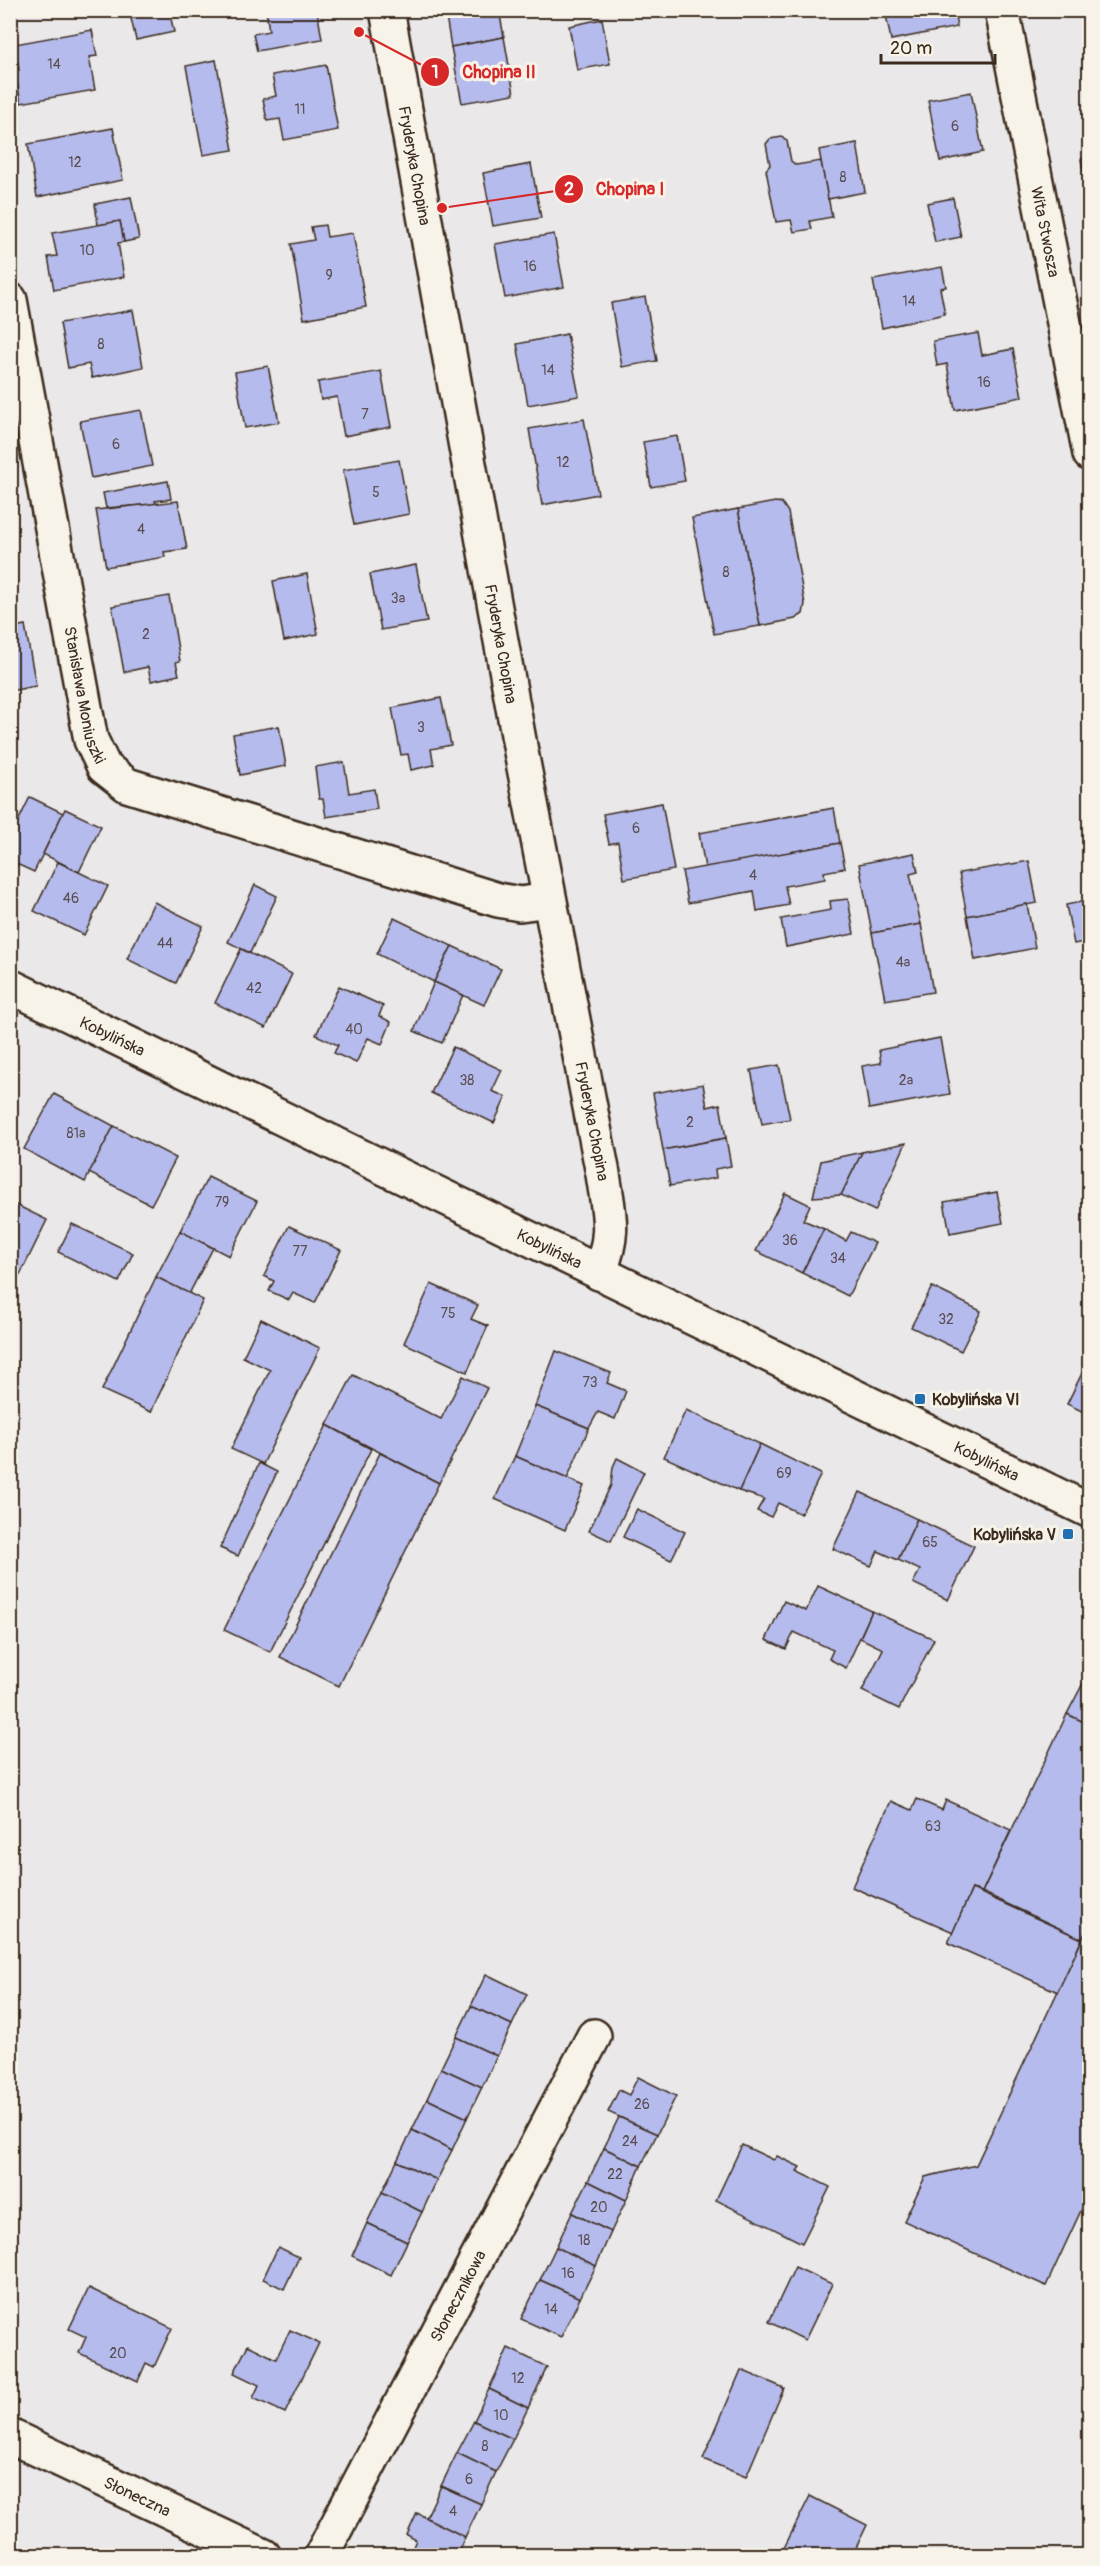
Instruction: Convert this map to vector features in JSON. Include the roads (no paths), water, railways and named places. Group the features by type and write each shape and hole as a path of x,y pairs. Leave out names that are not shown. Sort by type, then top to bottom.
{"street":[{"name":"Fryderyka Chopina","path":"387,10 609,1219 609,1249 598,1273"},
{"name":"Wita Stwosza","path":"1002,10 1089,454"},
{"name":"Stanisława Moniuszki","path":"10,300 92,740 104,767 127,785 498,900 520,904 549,900"},
{"name":"Kobylińska","path":"10,986 1089,1510"},
{"name":"Słonecznikowa","path":"321,2556 594,2036"},
{"name":"Słoneczna","path":"10,2436 264,2556"}],"place":[{"name":"Chopina II","path":"359,32"},
{"name":"Chopina I","path":"442,208"},
{"name":"Kobylińska VI","path":"920,1399"},
{"name":"Kobylińska V","path":"1068,1534"}]}
